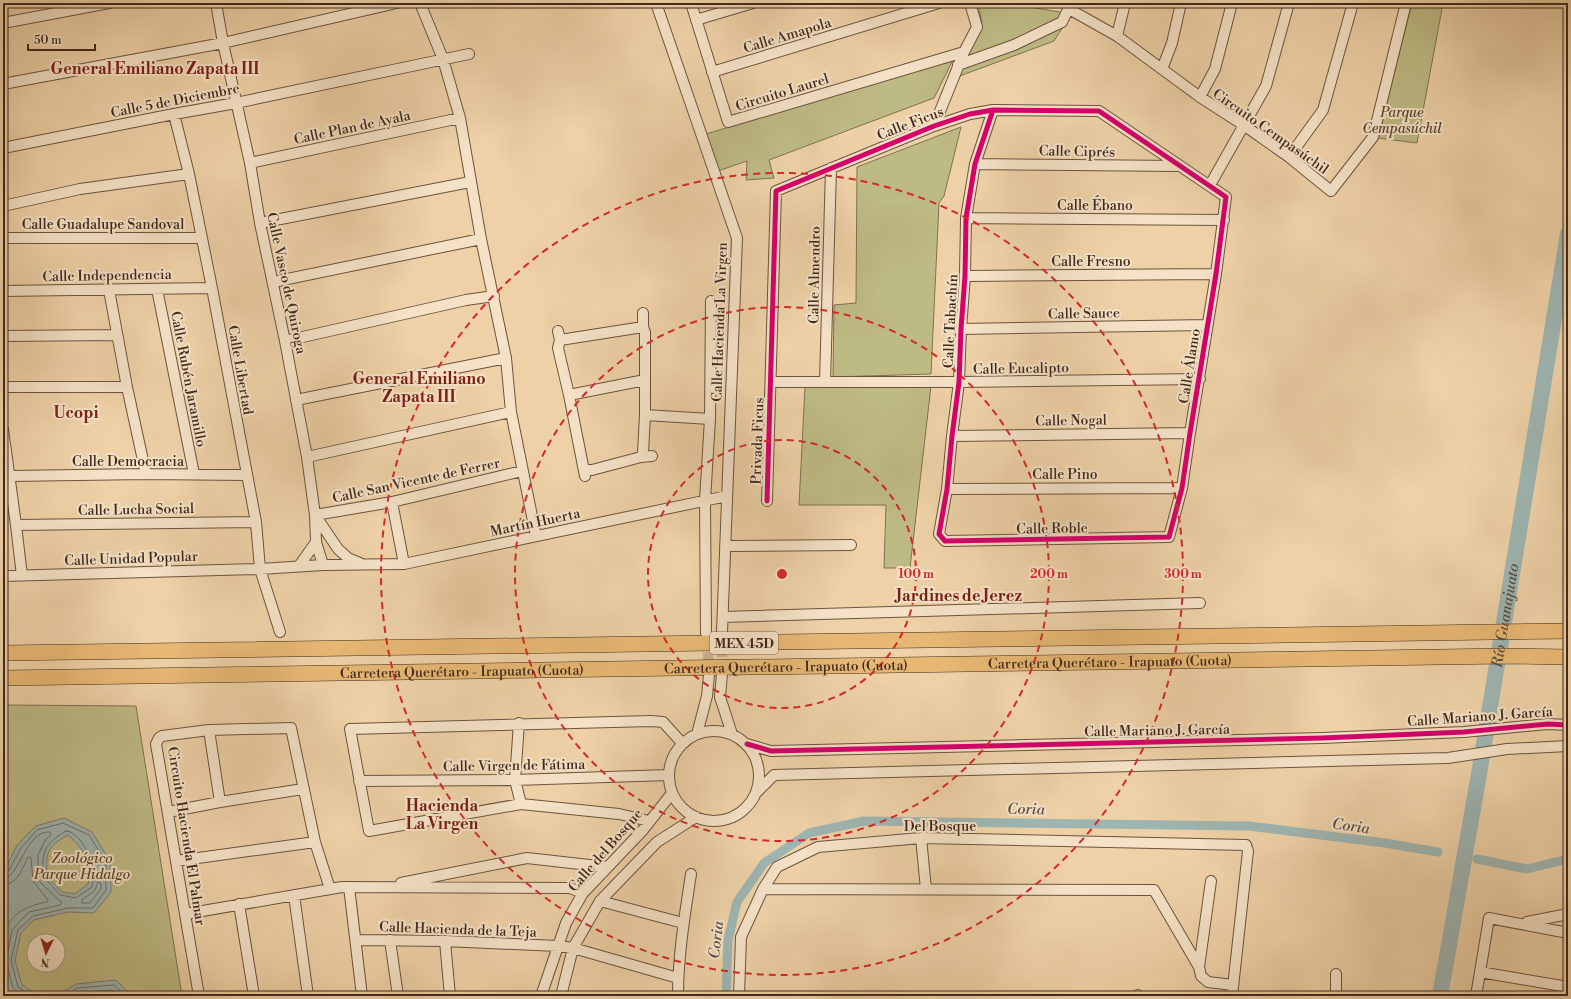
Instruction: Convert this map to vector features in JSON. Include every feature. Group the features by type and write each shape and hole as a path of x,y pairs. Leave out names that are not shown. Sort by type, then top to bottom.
{"highway":[{"name":"Carretera Querétaro - Irapuato (Cuota)","path":"3,653 1568,631"},
{"name":"Carretera Querétaro - Irapuato (Cuota)","path":"3,678 1506,656 1568,657"}],"street":[{"path":"3,23 109,3"},
{"name":"Calle Vasco de Quiroga","path":"216,3 223,43 250,163 260,223 285,341 307,457 315,515 338,549 348,558"},
{"path":"3,84 223,43 397,3"},
{"path":"420,3 443,59 460,118 470,182 506,358 511,412 536,536"},
{"name":"Calle Hacienda La Virgen","path":"656,3 737,238 722,632"},
{"name":"Circuito Laurel","path":"691,3 728,122 964,52"},
{"path":"696,20 753,3"},
{"name":"Calle Amapola","path":"712,72 939,3"},
{"path":"934,126 958,65 976,27 970,3"},
{"path":"1117,36 1125,3"},
{"path":"1162,69 1172,43 1181,3"},
{"path":"1200,97 1215,69 1232,3"},
{"path":"1210,185 1245,126 1266,86 1289,3"},
{"path":"1289,157 1323,110 1353,3"},
{"name":"Circuito Cempasúchil","path":"1070,6 1117,36 1200,97 1289,157 1331,191 1373,138 1406,3"},
{"path":"958,65 1014,45 1062,22 1070,6"},
{"name":"Calle 5 de Diciembre","path":"3,148 236,103 469,54"},
{"name":"Calle Ficus","path":"771,382 776,191 934,126 970,114 993,110 1099,111 1226,197"},
{"name":"Calle Tabachín","path":"939,534 947,489 959,382 965,276 966,218 975,164 993,110"},
{"name":"Calle Libertad","path":"174,114 189,174 212,288 256,522 260,569 280,632"},
{"name":"Calle Plan de Ayala","path":"250,163 460,118"},
{"name":"Calle Ciprés","path":"975,164 1179,166"},
{"name":"Calle Almendro","path":"825,382 831,168"},
{"path":"3,206 80,189 189,174"},
{"path":"260,223 470,182"},
{"name":"Calle Álamo","path":"1169,537 1182,488 1216,274 1226,197"},
{"name":"Calle Ébano","path":"966,218 1224,220"},
{"name":"Calle Guadalupe Sandoval","path":"3,238 202,238"},
{"path":"273,282 481,239"},
{"name":"Calle Fresno","path":"965,276 1216,274"},
{"name":"Calle Independencia","path":"3,291 212,288"},
{"name":"Calle Rubén Jaramillo","path":"157,289 194,474"},
{"path":"109,290 127,387 146,474"},
{"path":"285,341 466,300 494,296"},
{"path":"706,633 705,500 710,415 711,301"},
{"path":"643,313 643,327 646,332 643,452 646,456 585,473 558,348 559,336 643,327"},
{"name":"Calle Sauce","path":"961,329 1207,325"},
{"path":"3,336 117,335"},
{"path":"296,400 506,358"},
{"name":"Calle Eucalipto","path":"771,382 959,382 1200,379"},
{"path":"569,395 645,380"},
{"name":"Privada Ficus","path":"767,501 771,382"},
{"path":"3,387 127,387"},
{"path":"307,457 511,412"},
{"path":"645,412 710,415"},
{"path":"3,429 22,576"},
{"name":"Calle Nogal","path":"952,436 1190,433"},
{"name":"Calle San Vicente de Ferrer","path":"315,515 392,502 522,471"},
{"name":"Calle Democracia","path":"10,476 146,474 246,475"},
{"name":"Calle Pino","path":"947,489 1182,488"},
{"name":"Martín Huerta","path":"348,558 365,565 404,564 727,496"},
{"path":"392,502 404,564"},
{"path":"315,515 316,542 323,564"},
{"name":"Calle Lucha Social","path":"16,525 256,522"},
{"name":"Calle Roble","path":"939,534 945,541 1169,537"},
{"path":"299,566 316,542"},
{"path":"725,546 852,545"},
{"name":"Calle Unidad Popular","path":"3,576 260,569 323,564 365,565"},
{"path":"723,617 1200,603"},
{"path":"722,674 720,697 732,734"},
{"path":"697,734 707,696 709,675"},
{"path":"648,821 619,814 522,804 369,832 350,729 519,723 651,721 663,722 682,743"},
{"path":"519,723 515,780 522,804"},
{"name":"Calle Mariano J. García","path":"747,744 771,751 779,751 1322,738 1464,732 1548,724 1568,725"},
{"name":"Circuito Hacienda El Palmar","path":"199,996 156,744 159,738 162,736 209,730 291,728 315,842 330,889"},
{"path":"209,730 220,802"},
{"path":"756,793 760,776 756,759 747,744 732,734 715,730 697,734 682,743 672,758 669,775 672,793 682,808 696,817 714,821 731,818 746,808 756,793 774,775 1448,758 1507,749 1568,746"},
{"name":"Calle Virgen de Fátima","path":"359,781 515,780 669,775"},
{"path":"168,812 304,788"},
{"name":"Calle del Bosque","path":"541,996 566,923 583,893 643,830 648,821 672,793"},
{"name":"Calle del Bosque","path":"561,996 573,948 600,900 657,842 696,817"},
{"path":"921,838 926,889"},
{"name":"Del Bosque","path":"739,996 741,937 763,889 776,867 818,847 921,838 1246,845 1248,851 1233,986"},
{"path":"176,861 315,842"},
{"path":"380,887 527,858 607,868"},
{"path":"678,996 678,978 683,923 691,874"},
{"path":"1199,967 1211,881"},
{"path":"349,887 357,940 362,996"},
{"path":"185,914 349,887 570,888 583,893"},
{"path":"763,889 1154,890 1199,967 1201,976 1208,982 1233,986 1232,996"},
{"path":"294,895 308,996"},
{"path":"600,900 683,923"},
{"path":"239,904 254,996"},
{"path":"1516,923 1563,916 1568,913"},
{"path":"1476,996 1489,918 1568,933"},
{"name":"Calle Hacienda de la Teja","path":"357,940 445,941 558,946 573,948 678,978"},
{"path":"390,940 398,996"},
{"path":"445,941 450,996"},
{"path":"1480,972 1568,987"},
{"path":"1336,974 1336,996"}],"green space":[{"path":"984,3 1031,3 1030,7 1071,14 1054,41 957,77 982,23 978,5"},
{"name":"Parque Cempasúchil","path":"1412,3 1443,3 1417,143 1378,138"},
{"path":"953,60 934,98 769,160 774,178 746,180 747,161 718,171 706,134"},
{"path":"961,127 944,196 939,203 931,374 833,377 834,305 856,303 857,167"},
{"path":"931,386 910,568 884,568 886,505 799,505 805,387"},
{"name":"Zoológico Parque Hidalgo","path":"3,705 136,706 182,996 3,996"}],"water":[{"path":"64,818 92,832 110,861 111,892 94,913 68,912 34,920 21,933 15,960 22,985 39,996 3,996 4,872 17,845 36,826","holes":["68,835 83,851 89,868 88,884 75,894 62,892 47,876 47,856 51,847"]},
{"path":"116,980 132,996 57,996 76,984"}],"waterway":[{"name":"Río Guanajuato","path":"1440,996 1479,774 1568,234"},
{"name":"Coria","path":"726,996 728,940 737,902 764,863 809,833 864,821 1249,826 1385,843 1438,852"},
{"name":"Coria","path":"1477,859 1527,869 1568,859"}],"tunnel":[{"path":"707,637 709,673"},
{"path":"722,638 722,672"}],"cycle path":[{"path":"767,501 776,191 934,126 970,114 993,110 1099,111 1226,197 1216,274 1182,488 1169,537 945,541 939,534 947,489 959,382 965,276 966,218 975,164 993,110"},
{"path":"747,744 771,751 1322,738 1464,732 1548,724 1568,725"}],"district":[{"name":"General Emiliano Zapata III","path":"155,68"},
{"name":"General Emiliano Zapata III","path":"419,387"},
{"name":"Ucopi","path":"76,412"},
{"name":"Jardines de Jerez","path":"959,595"},
{"name":"Hacienda La Virgen","path":"442,814"}]}
